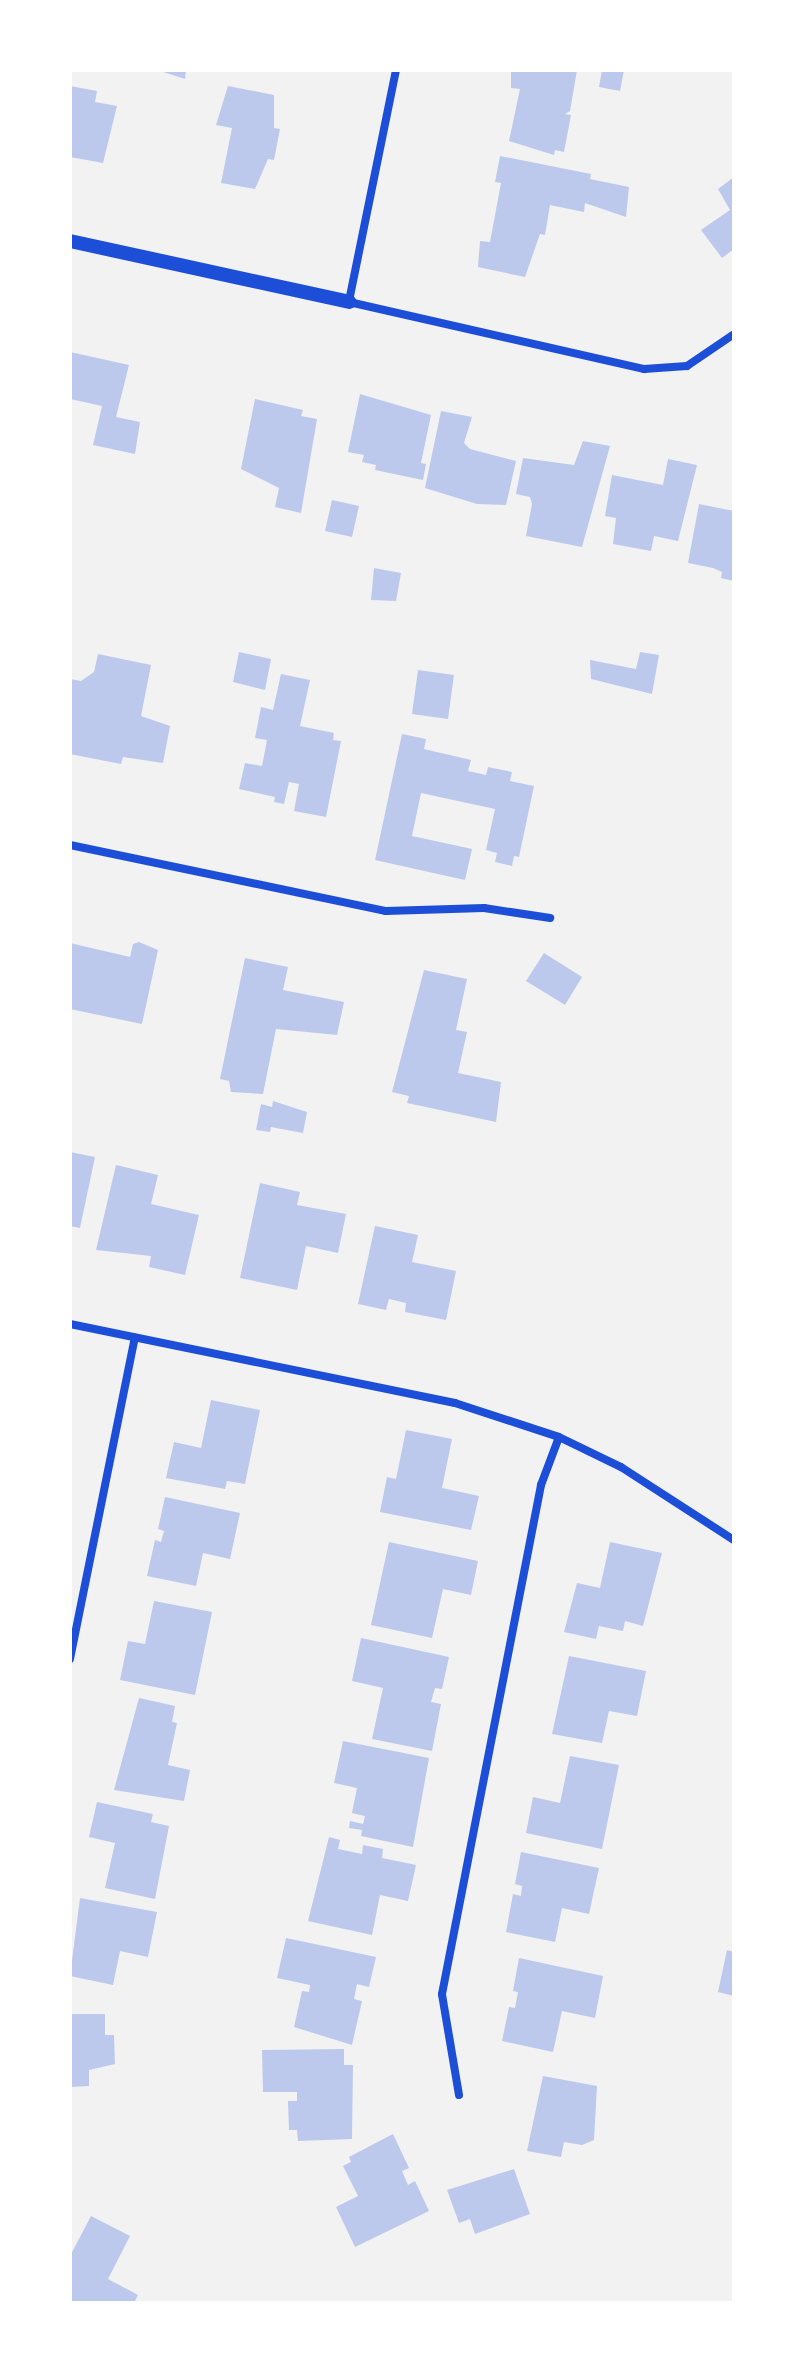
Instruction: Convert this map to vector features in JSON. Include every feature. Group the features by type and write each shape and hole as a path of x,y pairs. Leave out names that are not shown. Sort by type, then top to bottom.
{"street":[{"path":"349,302 396,70"},
{"path":"70,241 644,369 687,366 734,334"},
{"path":"70,845 386,911 484,908 550,918"},
{"path":"70,1324 455,1403 559,1437 621,1467 734,1540"},
{"path":"70,1659 135,1337"},
{"path":"459,2095 442,1994 541,1485 559,1437"}],"building":[{"path":"157,70 186,70 185,79"},
{"path":"511,70 577,70 570,111 565,114 571,115 564,152 555,150 554,155 509,141 520,89 511,88"},
{"path":"602,70 624,70 620,91 599,87"},
{"path":"70,86 97,91 95,102 117,106 103,163 70,157"},
{"path":"228,86 274,95 274,128 280,129 274,160 268,159 255,189 221,183 232,128 216,125"},
{"path":"500,156 591,174 590,179 629,187 626,217 585,203 584,212 550,205 545,235 540,234 525,277 478,267 480,241 490,242 501,183 495,182"},
{"path":"734,177 734,249 722,258 701,230 730,210 718,189"},
{"path":"70,352 129,365 116,417 140,422 135,454 93,445 102,406 70,399"},
{"path":"360,394 431,415 421,463 426,464 423,480 375,470 376,465 362,462 364,455 348,452"},
{"path":"255,399 303,410 301,416 317,419 301,513 275,507 279,488 241,469"},
{"path":"441,411 472,417 464,443 470,449 516,461 506,505 477,504 425,488"},
{"path":"583,441 610,446 582,547 526,536 532,504 530,497 516,494 523,458 574,465"},
{"path":"668,459 697,465 678,541 654,536 651,551 613,544 616,518 605,516 612,475 663,485"},
{"path":"332,500 359,506 352,537 325,531"},
{"path":"699,504 734,511 734,581 721,578 722,572 713,568 688,563"},
{"path":"374,568 401,573 396,601 371,600"},
{"path":"239,652 271,659 265,690 233,682"},
{"path":"640,652 659,655 652,694 591,679 590,660 636,669"},
{"path":"98,654 151,665 141,716 170,726 163,763 123,757 121,764 70,754 70,679 81,681 94,672"},
{"path":"418,670 454,675 448,719 412,714"},
{"path":"281,674 310,680 300,726 334,733 333,740 341,741 326,817 294,811 299,784 289,782 284,804 274,802 275,797 239,789 245,763 262,766 267,740 255,738 261,707 273,710"},
{"path":"402,734 426,739 424,749 471,760 468,771 486,775 488,767 512,772 510,781 534,786 519,857 514,856 512,866 495,862 497,853 486,850 495,809 421,793 412,836 472,849 465,880 375,860"},
{"path":"139,942 158,950 142,1024 70,1009 70,943 130,957 133,944"},
{"path":"544,953 582,977 565,1005 526,981"},
{"path":"245,958 288,967 283,990 344,1002 337,1035 276,1029 263,1094 231,1092 229,1081 220,1079"},
{"path":"424,970 467,979 456,1030 467,1032 458,1073 501,1082 496,1122 407,1103 409,1096 392,1092"},
{"path":"273,1101 307,1112 303,1133 271,1127 270,1132 256,1130 261,1104 272,1107"},
{"path":"70,1152 95,1157 80,1228 70,1226"},
{"path":"116,1165 158,1175 151,1204 199,1215 185,1275 149,1267 151,1256 96,1250"},
{"path":"260,1183 300,1192 297,1205 346,1214 338,1253 306,1246 297,1290 240,1278"},
{"path":"375,1226 418,1235 412,1262 456,1271 446,1320 405,1312 406,1303 389,1299 386,1310 358,1304"},
{"path":"211,1400 260,1410 245,1484 227,1481 225,1489 166,1478 174,1442 201,1448"},
{"path":"406,1430 452,1439 442,1488 479,1496 471,1530 380,1512 387,1477 396,1479"},
{"path":"165,1497 240,1513 230,1559 203,1553 196,1586 147,1576 155,1540 161,1542 164,1531 158,1529"},
{"path":"389,1542 478,1561 471,1595 443,1589 432,1638 371,1625"},
{"path":"610,1542 662,1553 643,1626 625,1621 623,1631 599,1626 596,1639 564,1632 577,1583 600,1588"},
{"path":"154,1601 212,1612 195,1695 120,1680 128,1641 145,1644"},
{"path":"361,1638 449,1657 442,1689 435,1688 431,1702 441,1704 432,1751 372,1739 383,1688 352,1681"},
{"path":"569,1656 646,1671 637,1716 609,1711 602,1743 552,1734"},
{"path":"139,1698 175,1706 172,1722 177,1723 168,1765 190,1770 184,1801 114,1790"},
{"path":"343,1741 429,1758 413,1847 361,1836 362,1830 349,1828 350,1821 363,1824 365,1816 352,1813 357,1788 334,1783"},
{"path":"570,1756 619,1765 602,1849 526,1833 533,1797 560,1803"},
{"path":"97,1802 153,1814 151,1822 169,1826 155,1899 105,1888 115,1843 89,1837"},
{"path":"329,1837 340,1840 338,1849 362,1854 363,1845 383,1849 382,1858 416,1865 408,1901 380,1895 372,1935 308,1921"},
{"path":"521,1852 599,1868 589,1914 562,1908 555,1942 506,1932 513,1894 521,1896 522,1886 515,1884"},
{"path":"80,1898 157,1912 148,1957 120,1951 113,1985 70,1976"},
{"path":"286,1938 376,1957 369,1987 357,1984 354,1999 362,2001 352,2045 294,2027 302,1991 309,1992 310,1985 277,1978"},
{"path":"727,1950 734,1952 734,1996 718,1992"},
{"path":"519,1958 603,1976 595,2018 562,2011 553,2052 502,2041 509,2007 515,2008 518,1992 513,1991"},
{"path":"70,2014 105,2014 105,2035 114,2035 115,2064 89,2070 89,2086 70,2087"},
{"path":"344,2049 344,2065 353,2065 352,2139 298,2141 297,2130 289,2130 288,2101 297,2101 297,2092 263,2092 262,2050"},
{"path":"543,2076 597,2086 594,2140 582,2145 564,2142 561,2157 527,2151"},
{"path":"393,2134 409,2168 402,2171 408,2185 415,2181 429,2211 355,2247 336,2207 358,2196 343,2166 351,2162 349,2157"},
{"path":"514,2169 530,2214 475,2234 470,2219 459,2223 447,2190"},
{"path":"91,2216 130,2236 108,2279 138,2295 134,2303 70,2303 70,2256"}]}
